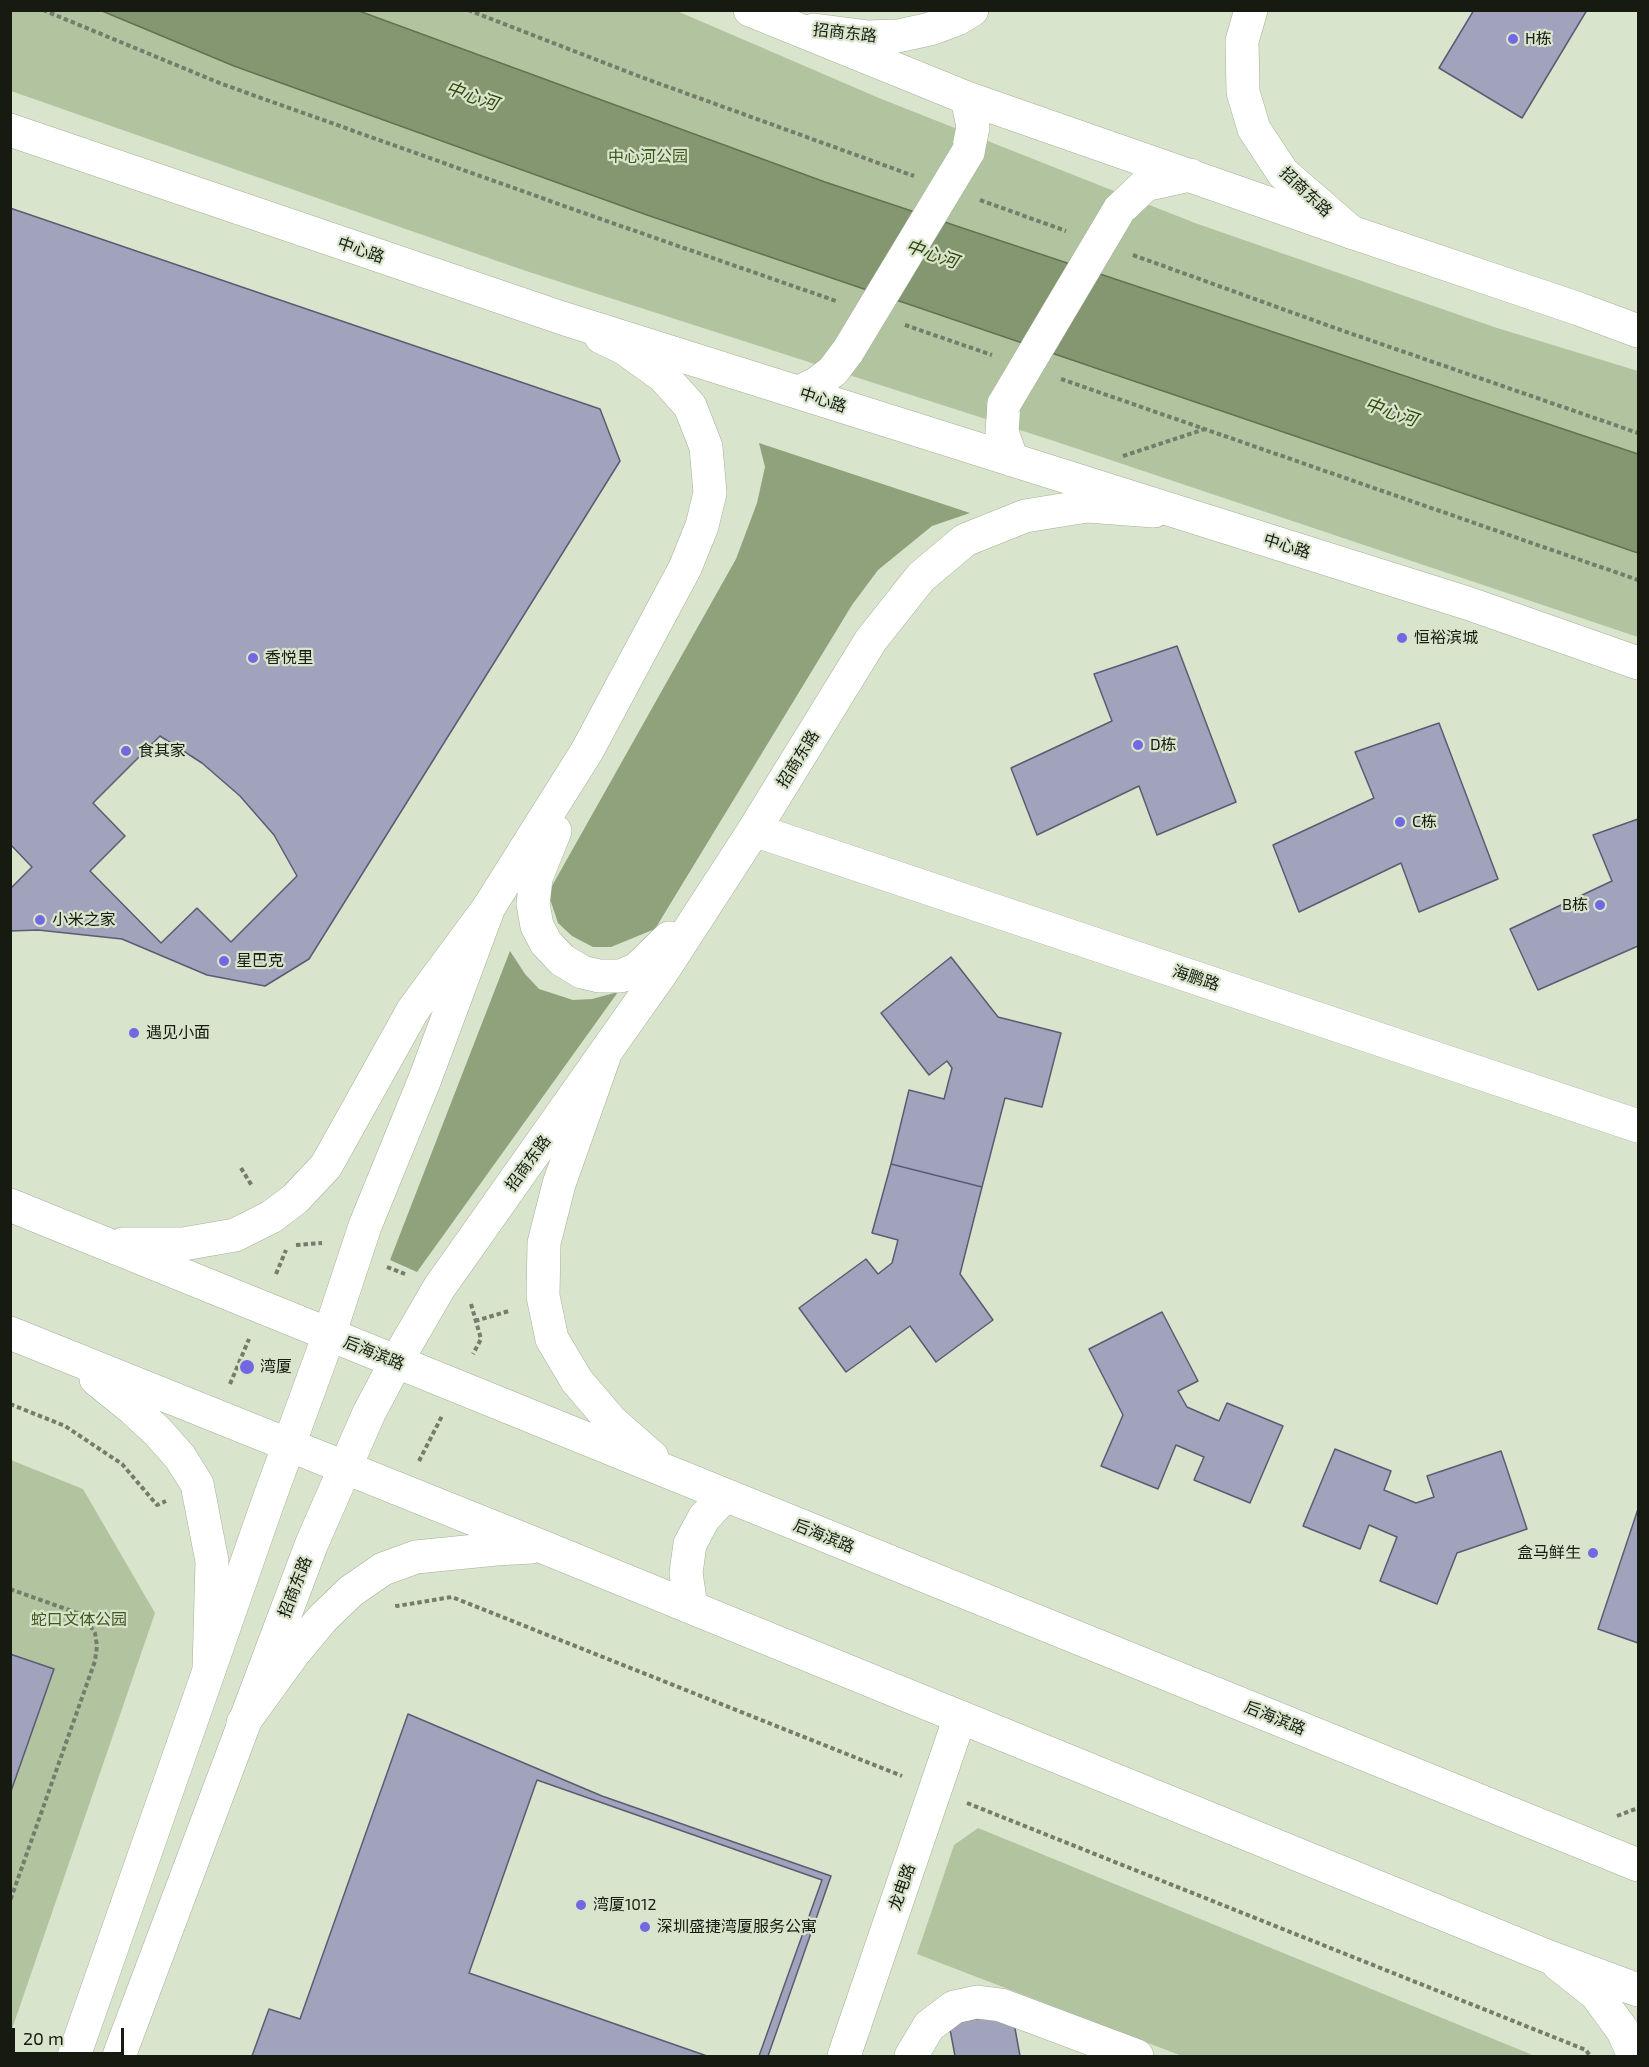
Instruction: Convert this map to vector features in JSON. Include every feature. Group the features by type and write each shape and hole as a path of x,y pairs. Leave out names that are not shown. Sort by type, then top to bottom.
{"main road":[{"path":"750,10 967,98 1638,331"},
{"name":"招商东路","path":"785,25 836,34 868,37 898,36 957,19 972,10"},
{"name":"招商东路","path":"1251,10 1242,41 1243,92 1254,129 1283,173 1351,232"},
{"path":"799,392 816,384 833,371 848,351 968,152 973,127 967,98"},
{"name":"中心路","path":"10,130 562,318 1470,604 1638,663"},
{"path":"1012,460 1002,432 1004,404 1119,210 1145,184 1190,175"},
{"path":"106,1244 183,1244 235,1235 271,1218 295,1199 326,1166 413,1010 489,907 587,751 685,568 702,526 710,493 706,447 690,406 663,376 624,348 562,318"},
{"name":"招商东路","path":"119,2056 312,1543 344,1468 396,1362 439,1288 662,972 754,830 871,640 921,577 965,540 1025,516 1087,506 1183,514"},
{"path":"587,751 536,878 533,904 537,926 546,943 562,960 582,972 599,976 621,976 637,969 653,955 723,876"},
{"name":"海鹏路","path":"754,830 1638,1126"},
{"path":"74,2056 288,1445 329,1335 365,1226 425,1079 489,907"},
{"path":"604,1057 559,1184 551,1214 544,1243 543,1296 552,1339 577,1381 612,1422 671,1474"},
{"name":"后海滨路","path":"10,1205 1633,1861"},
{"path":"10,1333 543,1546 1549,1957 1638,1990"},
{"path":"66,1355 158,1432 180,1457 197,1485 212,1561 209,1670"},
{"path":"691,1607 686,1573 690,1544 704,1518 725,1495"},
{"path":"243,1723 293,1654 322,1619 351,1591 383,1569 416,1557 543,1546"},
{"name":"龙电路","path":"844,2056 960,1717"},
{"path":"1549,1957 1596,1994 1623,2031 1634,2056"},
{"path":"910,2056 929,2026 954,2007 977,2002 1001,2005 1137,2056"}],"path":[{"path":"468,10 641,77 921,178"},
{"path":"977,198 1066,231"},
{"path":"1122,251 1638,433"},
{"path":"1117,458 1205,429"},
{"path":"10,1404 65,1426 122,1464 157,1505"},
{"path":"10,1589 77,1613 87,1621 95,1633 97,1646 95,1661 10,1901"},
{"path":"397,1606 452,1597 1586,2050 1590,2056"}],"green space":[{"name":"中心河公园","path":"11,11 677,11 879,98 1195,223 1494,327 1638,371 1638,637 1054,441 523,270 11,91"},
{"name":"蛇口文体公园","path":"11,1460 83,1489 155,1613 11,2032"},
{"path":"978,1828 1535,2056 1182,2056 917,1954 954,1845"}],"shaded area":[{"path":"759,443 970,513 932,526 878,570 852,605 655,929 611,947 593,947 572,936 558,923 548,893 736,559 757,503 765,467"},
{"path":"510,951 525,974 539,989 573,1000 592,999 618,992 417,1272 390,1260"}],"water":[{"name":"中心河","path":"102,11 359,11 825,182 1638,454 1638,553 647,215 234,66"}],"building":[{"name":"H栋","path":"1474,10 1587,10 1522,118 1439,68"},
{"name":"香悦里","path":"10,208 600,409 620,461 309,959 265,986 207,975 122,939 38,930 10,931"},
{"name":"D栋","path":"1177,646 1236,802 1157,835 1139,786 1037,835 1011,768 1112,721 1094,674"},
{"name":"C栋","path":"1439,723 1498,879 1419,912 1401,863 1299,912 1273,845 1374,798 1355,752"},
{"path":"160,736 202,763 240,796 274,835 297,876 231,942 197,908 161,943 90,871 125,836 93,803"},
{"name":"B栋","path":"1638,819 1638,946 1538,990 1510,929 1612,881 1593,835"},
{"path":"10,844 32,867 10,889"},
{"path":"951,957 998,1017 1061,1033 1042,1107 1005,1098 982,1187 891,1164 909,1090 944,1099 952,1068 947,1061 929,1075 881,1013"},
{"path":"891,1164 982,1187 960,1274 993,1320 936,1362 910,1326 846,1372 799,1308 866,1259 878,1274 892,1263 898,1240 872,1233"},
{"path":"1162,1312 1198,1381 1178,1391 1187,1407 1219,1421 1227,1403 1283,1426 1250,1503 1194,1480 1204,1457 1176,1445 1158,1489 1101,1466 1123,1415 1089,1349"},
{"path":"1335,1449 1391,1471 1384,1490 1416,1503 1434,1497 1427,1476 1501,1451 1527,1529 1457,1553 1437,1604 1380,1581 1397,1537 1369,1525 1360,1549 1303,1526"},
{"path":"1638,1509 1638,1643 1598,1629"},
{"path":"10,1654 54,1669 10,1794"},
{"name":"湾厦1012","path":"408,1714 602,1796 831,1876 768,2056 252,2056 269,2009 300,2019"},
{"name":"深圳盛捷湾厦服务公寓","path":"537,1780 822,1880 759,2056 707,2056 469,1973"},
{"path":"1012,2012 1020,2056 955,2056 949,2024"}],"place":[{"name":"H栋","path":"1513,39"},
{"name":"恒裕滨城","path":"1402,638"},
{"name":"香悦里","path":"253,658"},
{"name":"D栋","path":"1138,745"},
{"name":"食其家","path":"126,751"},
{"name":"C栋","path":"1400,822"},
{"name":"B栋","path":"1600,905"},
{"name":"小米之家","path":"40,920"},
{"name":"星巴克","path":"224,961"},
{"name":"遇见小面","path":"134,1033"},
{"name":"湾厦","path":"247,1367"},
{"name":"盒马鲜生","path":"1593,1553"},
{"name":"湾厦1012","path":"581,1905"},
{"name":"深圳盛捷湾厦服务公寓","path":"645,1927"}]}
